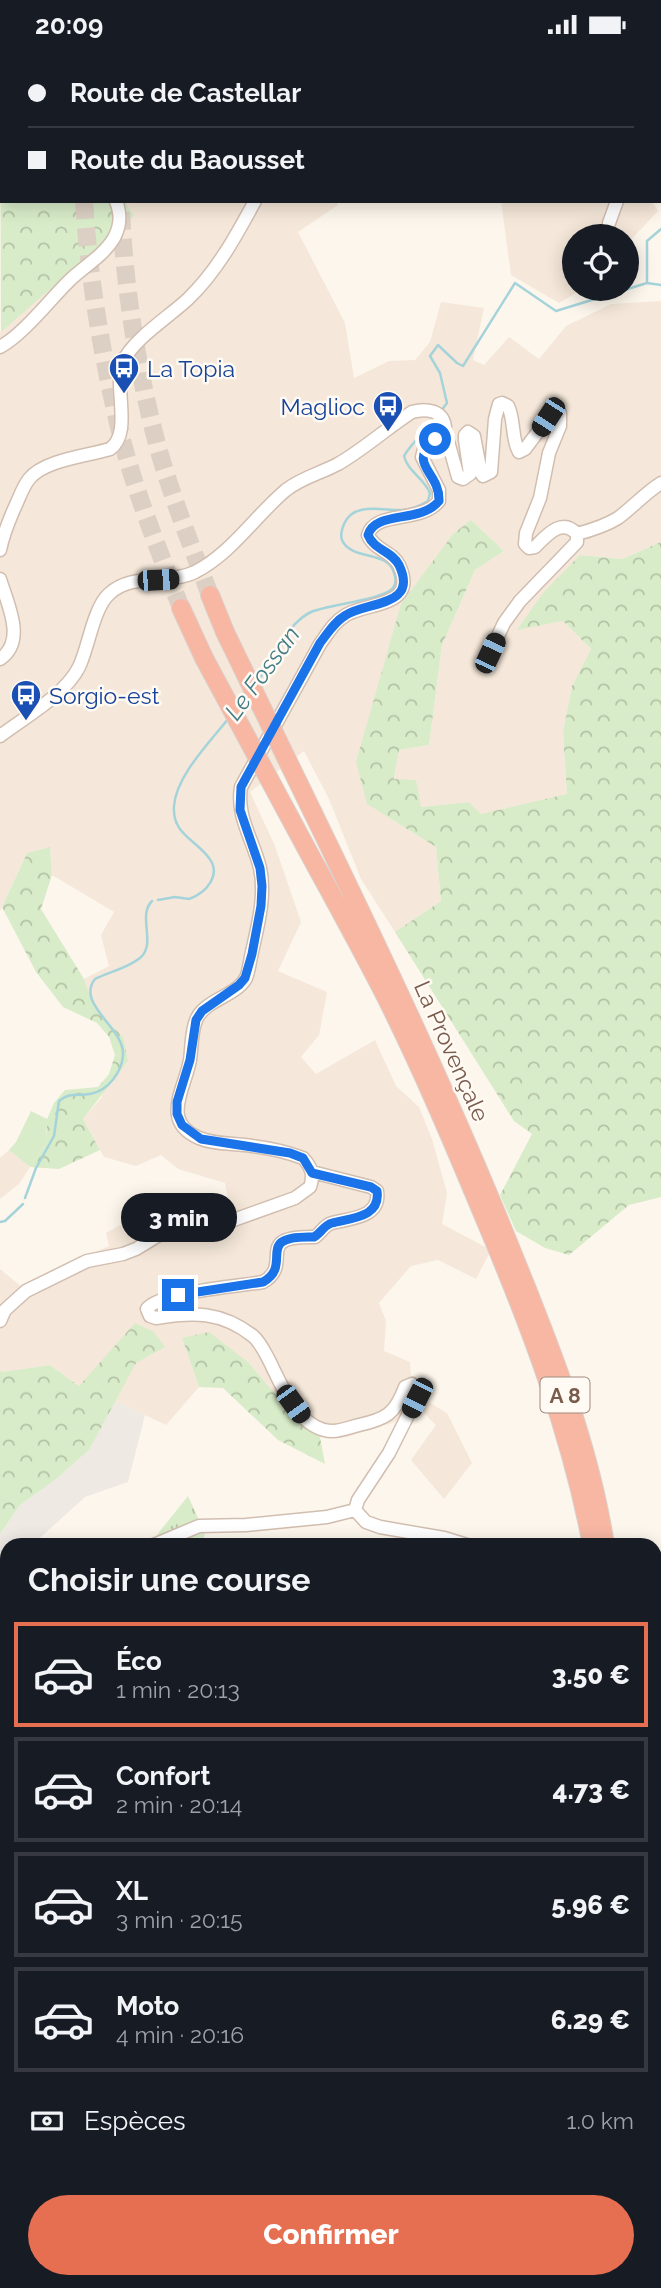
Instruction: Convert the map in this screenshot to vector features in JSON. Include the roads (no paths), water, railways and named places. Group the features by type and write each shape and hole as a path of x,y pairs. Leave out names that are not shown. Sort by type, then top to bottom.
{"highway":[{"name":"La Provençale","path":"210,595 225,632 313,813 545,1336 572,1414 603,1538"},
{"name":"La Provençale","path":"181,608 204,658 436,1089"},
{"name":"La Provençale","path":"506,1251 553,1394 590,1538"}],"street":[{"path":"0,347 15,337 56,293 106,248 115,236 120,221 117,203"},
{"path":"0,550 3,534 24,486 31,477 38,471 58,463 116,445 121,423 122,363 130,350 208,277 233,241 254,203"},
{"path":"608,223 616,203"},
{"path":"441,432 447,438 458,477 463,479 470,474 465,440 468,432 474,436 481,473 491,473 495,419 499,404 508,406 511,413 515,443 519,452 526,449 552,413 560,414 560,426 549,453 540,498 526,533 525,544 528,548 535,547 552,531 562,526 571,528 578,534"},
{"path":"0,736 67,685 79,667 100,608 107,596 117,588 128,583 175,579 195,572 227,549 289,488 340,462 412,412 423,408 438,414 445,422 441,432 424,449 422,457 439,490 439,501 425,512 376,523 368,535 371,543 396,559 403,580 400,593 394,599 348,613 335,623 320,643 241,787 240,810 260,868 262,886 252,954 245,978 202,1011 196,1020 188,1069 177,1102 177,1114 182,1125 201,1139 290,1153 303,1158 312,1173 310,1187 295,1198 228,1222 191,1219 180,1222 124,1254 87,1261 26,1291 5,1310 0,1321"},
{"path":"578,534 600,528 620,517 661,483"},
{"path":"490,653 504,623 520,601 566,556 577,542 578,534"},
{"path":"0,579 14,629 10,650 0,659"},
{"path":"312,1173 371,1187 377,1191 375,1205 360,1218 330,1224 314,1237 293,1236 284,1240 278,1246 275,1270 271,1278 263,1282 178,1295 152,1303 147,1309 150,1316 156,1318 198,1313 216,1317 254,1336 261,1344 285,1392 302,1416 312,1425 323,1429 333,1431 382,1419 399,1405 405,1387 412,1384 417,1398 389,1453 358,1500 355,1510"},
{"path":"171,1538 199,1526 246,1525 327,1517 355,1510"},
{"path":"355,1510 366,1522 380,1527 444,1538"}],"waterway":[{"path":"647,283 647,241 661,229"},
{"name":"Le Fossan","path":"441,411 447,403 440,373 430,356 438,345 463,366 515,283 556,311 647,283 661,285"},
{"name":"Le Fossan","path":"256,684 294,625 304,616 319,609 368,599 393,588 395,579 391,566 385,561 347,547 341,538 342,530 355,512 370,509 403,510 428,501 430,493 404,456 435,419"},
{"name":"Le Fossan","path":"239,706 248,695"},
{"name":"Le Fossan","path":"158,900 175,897 189,899 206,888 213,877 213,864 181,830 174,815 174,806 187,771 228,719"},
{"name":"Le Fossan","path":"25,1198 36,1168 54,1136 59,1101 70,1095 90,1094 103,1089 113,1080 120,1068 122,1045 91,998 91,988 95,979 130,965 145,952 146,914 152,901"},
{"name":"Le Fossan","path":"0,1222 5,1221 23,1204"}],"tunnel":[{"path":"84,203 98,321 122,440 142,504 181,608"},
{"path":"121,212 133,329 150,415 169,482 210,595"}],"place":[{"name":"La Topia","path":"124,395"},
{"name":"Maglioc","path":"388,433"},
{"name":"Sorgio-est","path":"26,722"}]}
